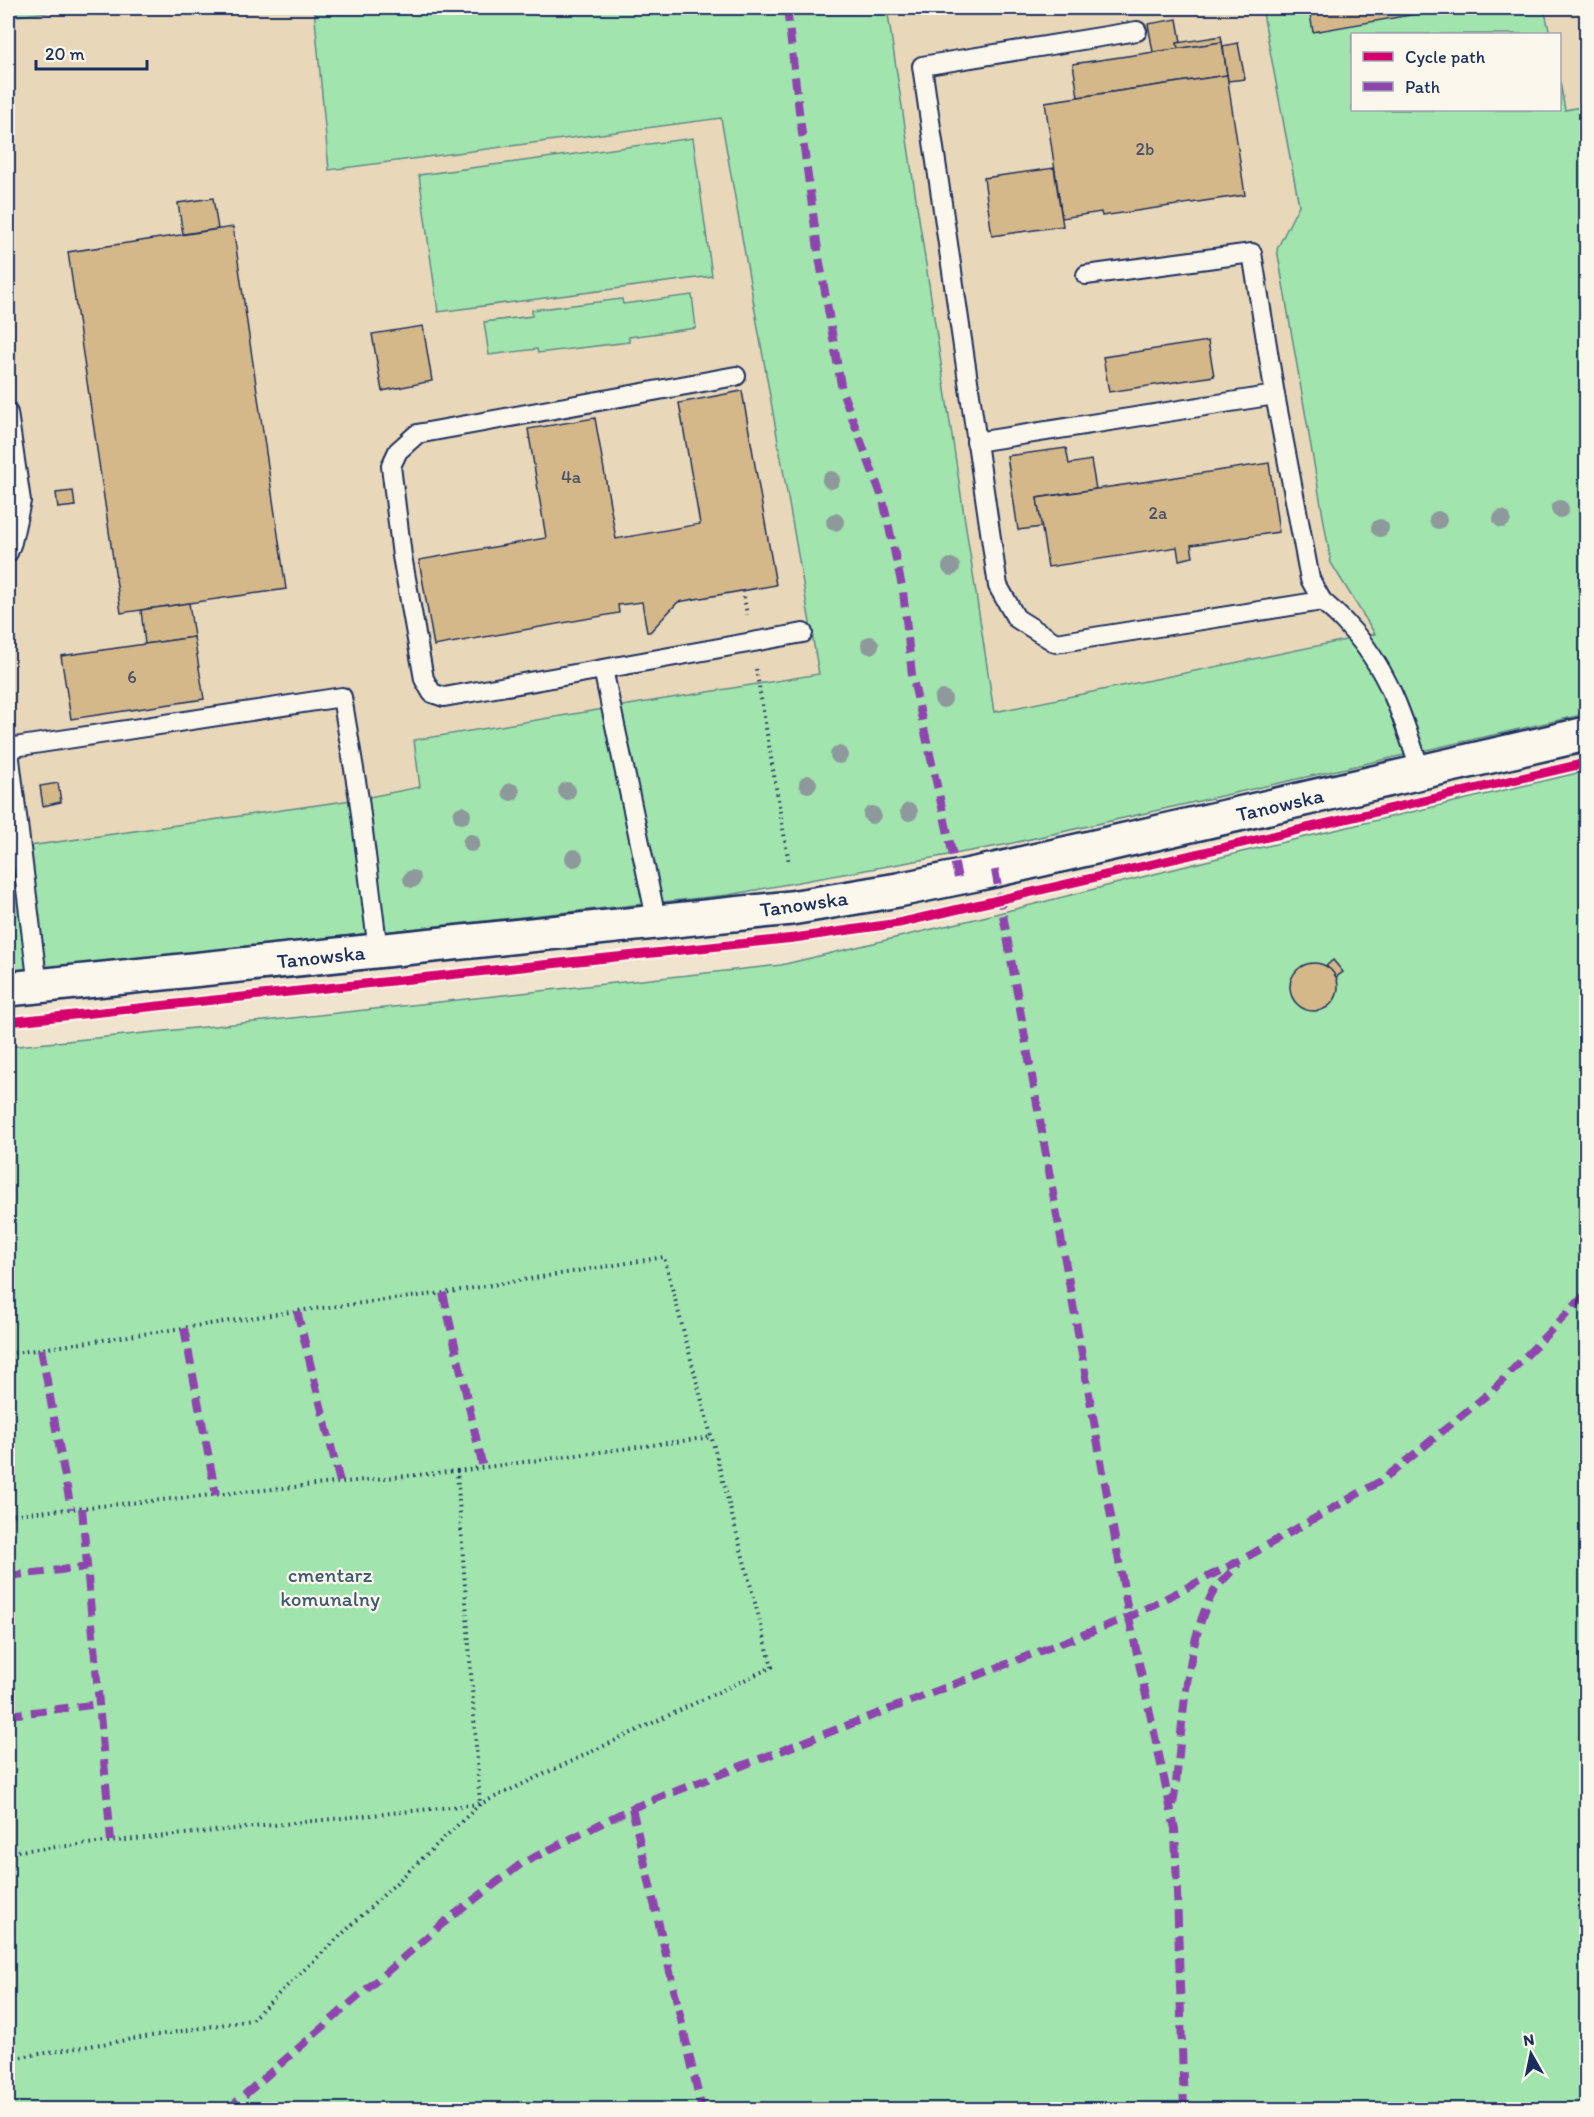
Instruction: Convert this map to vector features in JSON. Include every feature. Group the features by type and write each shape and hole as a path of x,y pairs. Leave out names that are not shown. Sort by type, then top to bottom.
{"main road":[{"name":"Tanowska","path":"23,987 791,908 908,888 1100,847 1587,734"}],"lane":[{"path":"1137,31 922,66 998,586 1016,618 1056,643 1322,601"},
{"path":"1086,275 1252,253 1275,395 1310,579 1322,601 1350,627 1379,665 1396,700 1421,773"},
{"path":"736,376 417,434 398,451 391,466 402,556 424,679 432,693 444,697 803,633"},
{"path":"976,442 1275,395"},
{"path":"8,413 21,501 8,553"},
{"path":"603,669 657,922"},
{"path":"8,748 342,697 359,800 378,951"},
{"path":"8,743 23,987"}],"path":[{"path":"743,591 789,864"},
{"path":"8,1354 297,1311 443,1293 664,1257 772,1667 480,1804 251,2020 8,2059"},
{"path":"8,1515 457,1471 712,1437"},
{"path":"457,1471 480,1804"},
{"path":"8,1852 480,1804"}],"shaded area":[{"path":"85,8 314,8 329,170 721,118 829,734 421,787 359,799 8,849 8,17"},
{"path":"887,8 1586,8 1586,581 1375,634 994,712"}],"green space":[{"path":"8,8 85,8 8,17"},
{"path":"314,8 887,8 994,712 1375,634 1331,563 1277,249 1299,205 1262,8 1544,8 1550,33 1351,33 1351,111 1561,111 1561,88 1565,110 1586,106 1586,714 1004,845 728,895 8,972 8,849 359,799 420,787 414,740 819,674 721,118 329,170"},
{"path":"693,138 712,276 438,312 419,175"},
{"path":"692,295 696,328 629,337 629,342 538,353 537,349 489,355 484,322 532,316 532,310 622,299 623,304"},
{"name":"cmentarz komunalny","path":"1586,771 1586,2109 8,2110 8,1047 781,965 1242,852"}],"building":[{"path":"1309,8 1421,8 1422,13 1313,32"},
{"path":"1177,19 1181,42 1177,43 1178,49 1153,52 1148,24"},
{"path":"1221,36 1222,42 1178,49 1177,43"},
{"path":"1222,42 1227,75 1078,97 1073,64"},
{"path":"1238,43 1245,79 1228,81 1223,46"},
{"path":"1227,75 1245,195 1102,216 1101,212 1062,218 1045,102"},
{"path":"1054,168 1063,226 992,236 984,178"},
{"path":"213,198 218,229 183,234 178,203"},
{"path":"233,227 286,589 121,613 68,252"},
{"path":"423,326 432,381 382,391 372,334"},
{"path":"1208,341 1214,376 1109,392 1103,357"},
{"path":"742,391 776,585 678,602 650,632 647,632 642,602 618,605 619,613 434,646 419,560 546,538 528,429 595,418 616,539 700,524 679,403"},
{"path":"1066,448 1069,464 1091,460 1096,489 1037,498 1042,527 1018,530 1007,456"},
{"path":"1269,463 1279,532 1191,545 1193,557 1179,560 1177,547 1048,567 1037,498"},
{"path":"73,491 75,506 58,508 56,493"},
{"path":"189,603 194,637 145,644 141,610"},
{"path":"194,637 204,699 71,719 61,656"},
{"path":"58,783 61,802 43,806 40,786"},
{"path":"1333,960 1343,972 1336,977 1326,966"},
{"path":"1314,963 1331,970 1338,987 1331,1004 1314,1011 1297,1004 1290,987 1297,970"}],"marked path":[{"path":"787,8 819,257 842,391 883,500 903,591 912,675 958,878"},
{"path":"995,870 1129,1617 1175,1829 1184,2110"},
{"path":"443,1293 483,1468"},
{"path":"227,2110 442,1924 521,1864 632,1808 1129,1617 1243,1559 1384,1479 1493,1390 1586,1294"},
{"path":"297,1311 340,1482"},
{"path":"184,1328 216,1495"},
{"path":"41,1349 71,1509"},
{"path":"82,1508 111,1841"},
{"path":"1173,1805 1185,1698 1194,1645 1211,1596 1238,1564"},
{"path":"8,1576 87,1567"},
{"path":"8,1715 99,1704"},
{"path":"632,1808 702,2110"}],"cycle path":[{"path":"8,1022 794,938 899,923 1586,763"}]}
